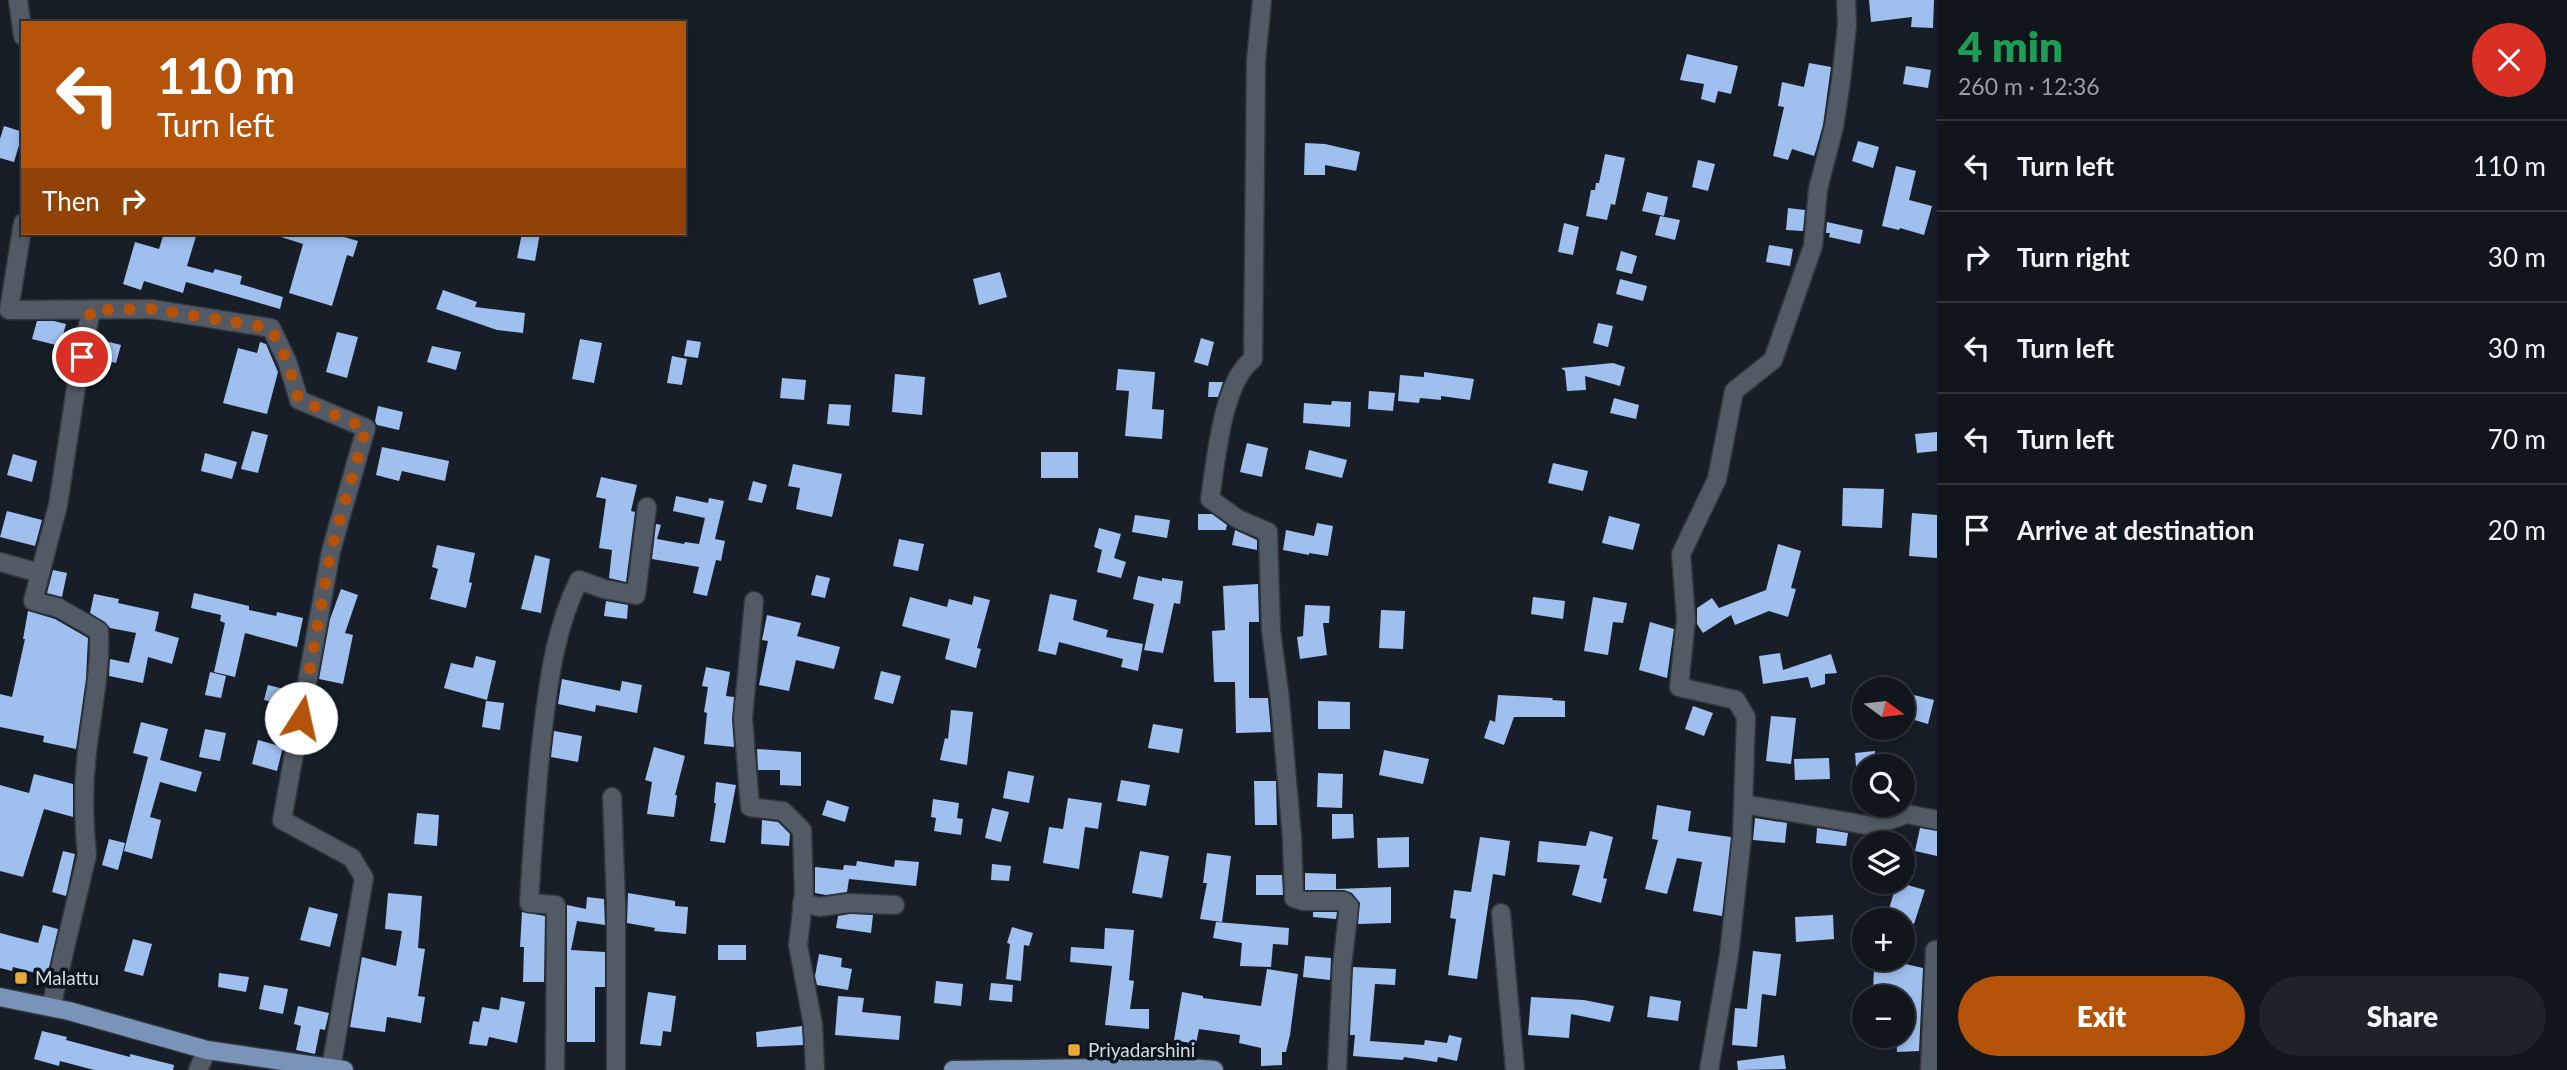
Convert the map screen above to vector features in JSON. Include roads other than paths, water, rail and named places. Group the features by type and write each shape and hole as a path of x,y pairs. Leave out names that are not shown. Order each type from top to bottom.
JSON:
{"main road":[{"path":"0,998 51,1007 207,1050 337,1069"},
{"path":"953,1070 1176,1067 1214,1070"}],"street":[{"path":"18,0 21,22"},
{"path":"1262,0 1256,61 1253,359 1242,367 1222,420 1210,499 1238,519 1268,532 1271,630 1282,714 1294,898 1303,901 1344,901 1349,906 1342,966 1337,1070"},
{"path":"1709,1070 1729,955 1742,837 1746,717 1736,700 1679,687 1686,619 1681,554 1717,479 1734,391 1773,360 1813,246 1818,189 1834,127 1841,81 1847,25 1846,0"},
{"path":"21,235 9,310 152,309 271,328 287,361 299,400 366,428 331,551 282,820 352,858 364,878 337,1069"},
{"path":"51,1007 87,855 86,765 100,651 99,631 59,608 33,601 58,505 91,310"},
{"path":"555,1070 556,905 528,903 538,763 551,659 566,606 579,580 604,589 636,595 647,507"},
{"path":"0,562 40,573"},
{"path":"754,601 743,718 750,807 783,811 802,830 802,903 798,945 813,1025 814,1070"},
{"path":"612,797 616,904 616,1070"},
{"path":"1743,804 1872,827 1907,814 1937,820"},
{"path":"802,903 820,907 849,903 895,905"},
{"path":"1501,913 1515,1070"},
{"path":"1930,1070 1937,950"},
{"path":"198,1070 207,1050"}],"place":[{"name":"Malattu","path":"21,978"},
{"name":"Priyadarshini","path":"1074,1050"}]}
